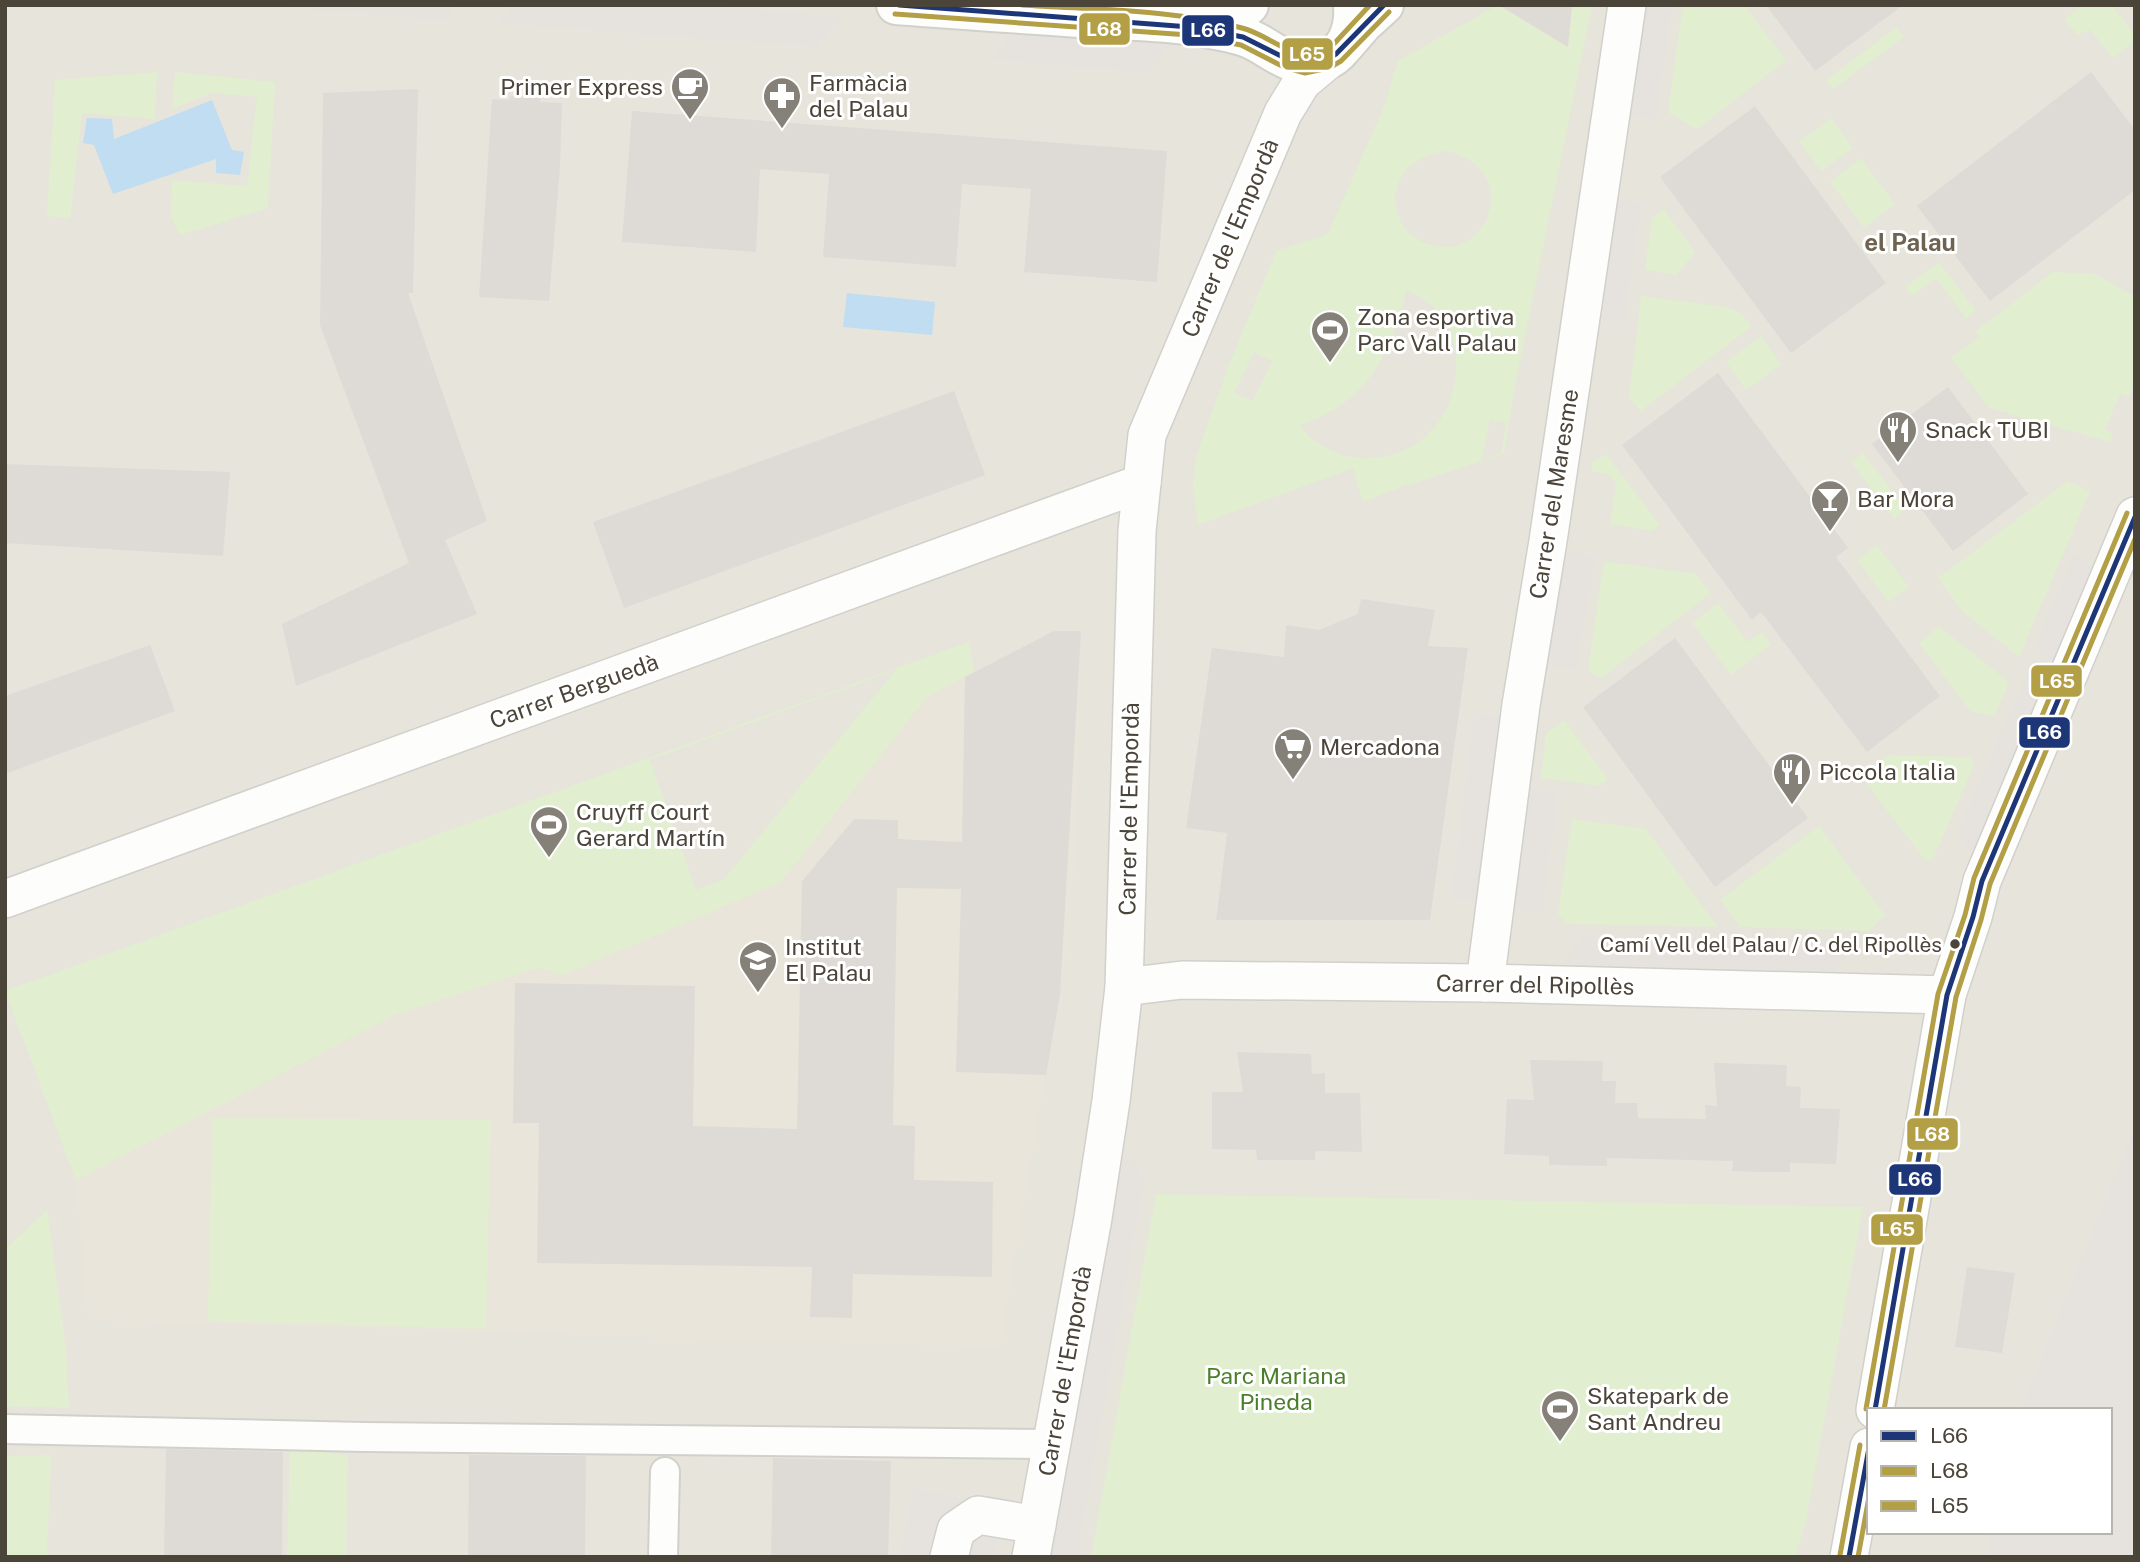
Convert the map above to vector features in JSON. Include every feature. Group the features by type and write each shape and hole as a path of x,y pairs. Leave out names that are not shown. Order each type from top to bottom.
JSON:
{"street":[{"path":"897,5 1192,26 1245,37 1291,63 1305,64 1319,63 1337,52 1384,5"},
{"path":"1192,26 1242,11 1249,5"},
{"path":"1259,5 1258,20 1270,51"},
{"path":"1337,52 1350,35 1354,20 1353,5"},
{"name":"Carrer del Maresme","path":"1485,983 1521,705 1627,5"},
{"name":"Carrer de l'Empordà","path":"1270,51 1283,80 1283,114"},
{"name":"Carrer de l'Empordà","path":"949,1557 956,1530 978,1515 1034,1541 1097,1192 1124,987 1135,584 1147,435 1283,114 1302,82 1337,52"},
{"name":"Carrer Berguedà","path":"5,899 1142,484"},
{"path":"1875,1408 1947,995 1982,881 2135,516"},
{"name":"Carrer del Ripollès","path":"1124,987 1182,980 1485,983 1947,995"},
{"path":"5,1429 364,1437 1051,1444"},
{"path":"1849,1551 1867,1457"},
{"path":"663,1557 665,1472"}],"shaded area":[{"path":"5,5 2135,5 2135,1557 5,1557"},
{"path":"254,5 457,5 444,20"},
{"path":"512,5 698,5 843,17 817,47 498,23"},
{"path":"1644,5 1672,5 1656,121 1627,114"},
{"path":"1014,32 1171,45 1148,72 988,60"},
{"path":"1615,198 1641,203 1625,322 1596,319"},
{"path":"1566,551 1596,556 1576,671 1546,666"},
{"path":"2075,552 2097,575 2057,668 2035,646"},
{"name":"Institut El Palau","path":"1055,630 1081,631 1077,833 1067,944 1000,1347 88,1320 76,1180 397,1013 539,968 563,975 781,882 927,697"},
{"path":"2028,671 2047,694 1975,860 1958,831"},
{"path":"1474,713 1505,717 1478,902 1451,899"},
{"path":"1531,790 1558,795 1542,913 1513,910"},
{"path":"1583,934 1858,942 1833,971 1561,964"},
{"path":"2135,1127 2135,1557 1993,1557 1985,1534 2112,1534 2112,1408 2021,1408"},
{"path":"1123,1151 1145,1177 1077,1557 1047,1557"},
{"path":"914,1488 1004,1508 996,1557 900,1557"}],"green space":[{"path":"1498,5 1568,47 1572,5 1592,5 1513,396 1504,454 1363,502 1353,468 1198,525 1193,487 1197,454 1227,370 1276,251 1328,234 1384,107 1398,61","holes":["1444,151 1469,160 1484,174 1491,192 1490,210 1482,227 1469,240 1450,247 1428,244 1414,237 1398,215 1396,191 1399,181 1412,164","1406,290 1431,305 1448,327 1455,353 1455,380 1447,407 1432,430 1409,448 1380,457 1348,456 1311,438 1300,425 1323,416 1359,390 1384,355","1254,352 1272,361 1253,401 1234,393","1490,420 1506,423 1501,453 1481,461"]},
{"path":"1683,5 1744,5 1786,60 1695,129 1668,112"},
{"path":"2082,5 2112,5 2135,35 2135,42 2113,58 2090,30 2077,35 2065,19"},
{"path":"1897,27 1904,37 1833,89 1826,80"},
{"path":"157,72 155,119 82,113 70,219 47,216 55,80"},
{"path":"175,72 275,82 268,208 180,235 171,216 172,180 247,186 257,97 212,93 172,109"},
{"path":"1831,118 1853,148 1821,171 1799,142"},
{"path":"1861,158 1895,204 1864,228 1830,182"},
{"path":"1664,209 1695,252 1677,275 1645,270 1652,218"},
{"path":"1939,262 1976,311 1966,319 1936,278 1912,296 1905,287"},
{"path":"2053,272 2095,274 2135,297 2135,384 2129,397 2120,394 2105,429 2113,434 2110,442 1989,408 1951,357 1979,337 1976,331"},
{"path":"1641,296 1726,307 1741,313 1752,326 1641,411 1629,398"},
{"path":"1761,336 1781,364 1746,390 1726,362"},
{"path":"1863,453 1906,509 1894,519 1851,462"},
{"path":"1606,454 1659,524 1653,531 1610,524 1616,484 1608,474 1592,471 1592,463"},
{"path":"2068,481 2090,491 2019,657 1962,611 1938,578"},
{"path":"1877,545 1909,587 1888,602 1857,560"},
{"path":"1604,561 1696,574 1711,593 1600,679 1588,670"},
{"path":"1718,603 1748,642 1762,632 1771,644 1731,675 1692,623"},
{"path":"1939,626 2009,682 1995,716 1970,711 1919,643"},
{"path":"969,642 974,672 927,697 781,882 563,975 538,968 397,1014 76,1180 5,991","holes":["896,670 724,879 696,890 650,760"]},
{"path":"1564,720 1608,779 1601,786 1541,778 1546,734"},
{"path":"1888,755 1970,757 1974,765 1933,859 1925,860 1866,783 1876,764"},
{"path":"1572,819 1646,829 1718,927 1566,924 1558,914"},
{"path":"1819,826 1885,915 1869,931 1740,927 1720,900"},
{"path":"212,1118 491,1120 486,1329 208,1321"},
{"name":"Parc Mariana Pineda","path":"1156,1194 1863,1207 1806,1520 1795,1557 1091,1557"},
{"path":"47,1210 66,1348 69,1408 5,1406 5,1249"},
{"path":"290,1448 348,1455 346,1557 287,1557"},
{"path":"51,1455 47,1557 5,1557 5,1456"}],"water":[{"path":"212,100 232,150 244,152 240,175 216,173 216,159 113,194 94,145 83,143 87,118 112,119 114,139"},
{"path":"847,293 935,302 932,335 843,327"}],"building":[{"path":"1499,5 1572,5 1568,47"},
{"path":"1766,5 1903,5 1815,71"},
{"path":"2091,72 2135,130 2135,190 1990,301 1917,206"},
{"path":"418,89 413,293 408,293 487,521 445,540 477,614 296,686 282,624 409,563 320,325 323,93"},
{"path":"510,96 541,97 540,102 562,103 560,167 549,301 479,297 492,99 510,100"},
{"path":"1755,106 1886,283 1791,353 1660,177"},
{"path":"632,111 1167,151 1157,282 1024,272 1031,189 962,184 956,267 823,257 829,174 760,169 756,252 622,242"},
{"path":"1718,373 1848,548 1836,557 1940,696 1867,752 1761,612 1752,620 1622,445"},
{"path":"1948,387 2028,494 1953,551 1872,444"},
{"path":"954,391 985,475 624,608 593,522"},
{"path":"5,464 230,472 223,556 5,543"},
{"path":"1361,599 1435,610 1428,646 1468,648 1430,920 1216,920 1227,833 1186,828 1212,648 1284,657 1286,625 1319,630 1358,614"},
{"path":"1054,631 1081,631 1060,995 1046,1075 956,1072 961,889 897,888 893,1125 915,1126 914,1180 993,1182 992,1277 853,1274 852,1318 810,1317 812,1267 537,1263 539,1123 513,1123 515,983 695,986 693,1126 797,1129 802,881 854,819 898,820 898,839 962,842 965,677"},
{"path":"1675,638 1808,818 1715,887 1583,707"},
{"path":"150,645 175,711 5,774 5,696"},
{"path":"1237,1052 1311,1054 1312,1074 1325,1073 1325,1093 1360,1093 1362,1152 1315,1151 1315,1160 1257,1160 1256,1150 1212,1149 1212,1092 1243,1092"},
{"path":"1530,1060 1603,1061 1602,1081 1616,1081 1615,1103 1637,1103 1638,1118 1706,1119 1705,1105 1717,1106 1714,1063 1787,1065 1786,1086 1801,1087 1800,1108 1840,1109 1836,1164 1790,1163 1790,1172 1758,1172 1732,1171 1733,1161 1607,1158 1607,1166 1549,1165 1549,1156 1504,1154 1507,1099 1534,1100"},
{"path":"1967,1267 2015,1273 2002,1353 1955,1347"},
{"path":"166,1449 283,1452 282,1557 164,1557"},
{"path":"469,1455 586,1456 585,1557 468,1557"},
{"path":"773,1458 891,1461 888,1557 771,1557"}],"transit line":[{"name":"L66","path":"899,5 1190,27 1243,37 1287,59 1305,64 1327,60 1336,54 1384,5"},
{"name":"L65","path":"1022,5 1188,17 1242,28 1285,48 1307,54 1318,53 1331,47 1370,5"},
{"name":"L68","path":"895,14 1189,35 1241,45 1284,67 1305,73 1329,68 1341,61 1389,12"},
{"name":"L65","path":"1866,1409 1938,994 1965,915 1974,878 2127,513"},
{"name":"L66","path":"1875,1408 1947,995 1982,881 2135,517"},
{"name":"L68","path":"1884,1408 1956,997 1990,884 2135,539"},
{"name":"L65","path":"1840,1555 1860,1445"},
{"name":"L66","path":"1849,1557 1867,1459"},
{"name":"L68","path":"1858,1557 1867,1508"}],"place":[{"name":"Primer Express","path":"690,121"},
{"name":"Farmàcia del Palau","path":"782,130"},
{"name":"Zona esportiva Parc Vall Palau","path":"1330,364"},
{"name":"Snack TUBI","path":"1898,464"},
{"name":"Bar Mora","path":"1830,533"},
{"name":"Mercadona","path":"1293,781"},
{"name":"Piccola Italia","path":"1792,806"},
{"name":"Cruyff Court Gerard Martín","path":"549,859"},
{"name":"Camí Vell del Palau / C. del Ripollès","path":"1955,944"},
{"name":"Institut El Palau","path":"758,994"},
{"name":"Skatepark de Sant Andreu","path":"1560,1443"}],"district":[{"name":"el Palau","path":"1910,243"}]}
